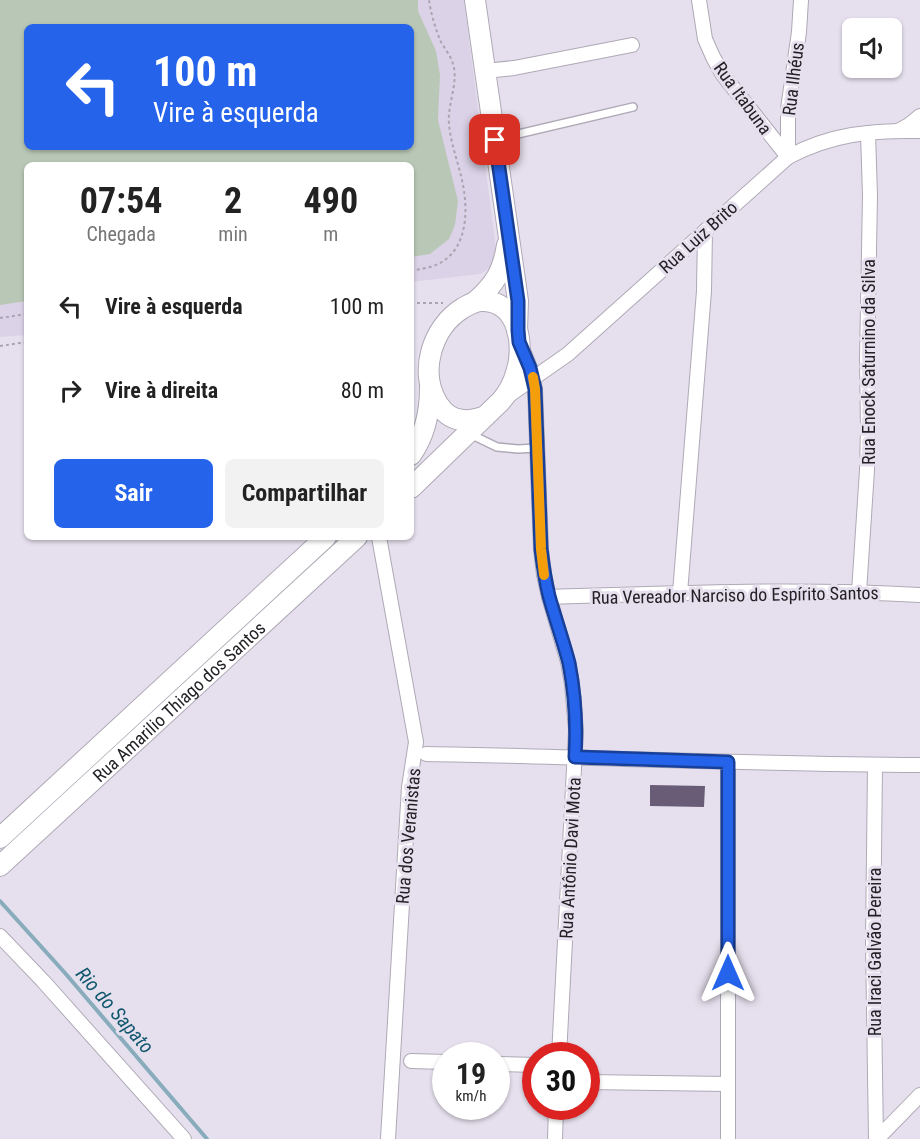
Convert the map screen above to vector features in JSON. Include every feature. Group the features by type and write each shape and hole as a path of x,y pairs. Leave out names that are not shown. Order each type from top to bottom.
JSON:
{"main road":[{"path":"414,485 501,401 517,372 519,358 518,301 475,0"},
{"path":"414,450 422,437 428,415 430,353 440,330 460,310 476,301 497,279 506,254 508,237"},
{"path":"476,301 494,303 502,307 514,321 518,336"},
{"path":"430,385 440,407 454,418 464,420 486,416"},
{"path":"428,415 452,431 468,433"},
{"name":"Rua Amarilio Thiago dos Santos","path":"0,838 323,540"},
{"name":"Rua Amarilio Thiago dos Santos","path":"0,866 354,540"}],"street":[{"name":"Rua Itabuna","path":"699,0 705,39 712,57 723,75 788,157"},
{"name":"Rua Ilhéus","path":"788,157 788,109 799,32 801,0"},
{"path":"485,71 514,68 632,45"},
{"path":"898,131 909,126 920,116"},
{"name":"Rua Luiz Brito","path":"501,401 568,354 788,157 824,141 868,133 920,131"},
{"name":"Rua Enock Saturnino da Silva","path":"859,592 868,439 870,166 868,133"},
{"path":"680,593 704,291 705,231"},
{"name":"Rua Antônio Davi Mota","path":"518,336 535,389 544,575 568,662 576,730 560,1042"},
{"name":"Rua dos Veranistas","path":"380,540 417,742 409,787 388,1139"},
{"name":"Rua Vereador Narciso do Espírito Santos","path":"549,597 680,593 859,592 920,595"},
{"path":"426,754 920,765"},
{"path":"728,762 728,1139"},
{"name":"Rua Iraci Galvão Pereira","path":"875,765 873,943 877,1139"},
{"path":"0,936 184,1139"},
{"path":"411,1061 432,1062"},
{"path":"600,1082 728,1084"},
{"path":"877,1139 920,1095"},
{"path":"555,1139 556,1120"}],"lane":[{"path":"495,140 633,107"},
{"path":"468,433 497,447 537,448"}],"path":[{"path":"414,270 440,264 456,250 465,224 464,191 448,119 455,72 453,62 440,38 429,0"},
{"path":"0,318 24,314"},
{"path":"0,346 24,342"}],"shaded area":[{"path":"0,0 464,0 496,249 487,270 480,274 414,282 414,162 24,162 24,335 0,337"}],"green space":[{"path":"0,0 418,0 418,11 436,51 440,75 438,120 458,201 455,225 449,239 430,254 414,257 414,162 24,162 24,301 0,305"}],"building":[{"path":"650,785 705,786 704,807 650,806"}],"waterway":[{"name":"Rio do Sapato","path":"0,901 207,1139"}],"slow traffic":[{"path":"533,377 544,575"}],"route":[{"path":"495,140 518,301 519,342 530,368 535,389 541,549 549,597 572,684 576,730 575,757 728,762 728,973"}]}
